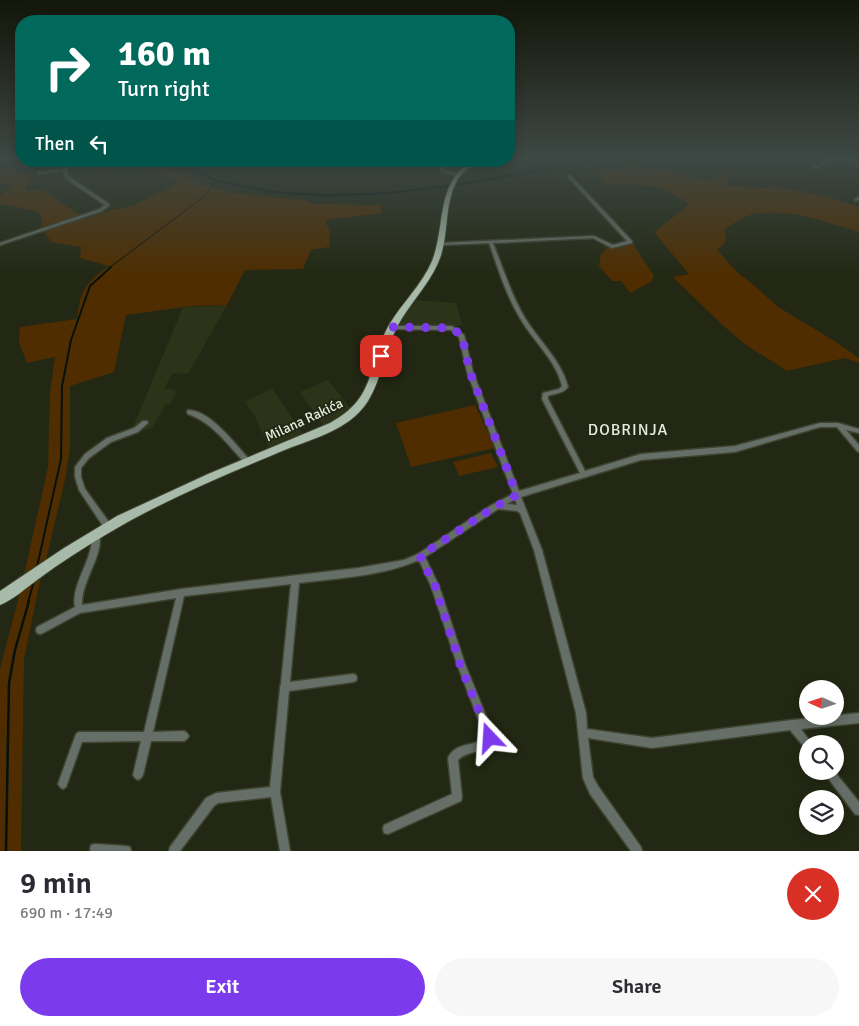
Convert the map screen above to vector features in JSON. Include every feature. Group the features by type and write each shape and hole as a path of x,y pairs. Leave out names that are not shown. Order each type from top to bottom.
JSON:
{"main road":[{"name":"Milana Rakića","path":"0,599 22,582 108,526 142,509 322,430 352,414 367,394 392,327 431,269 441,244 450,197"}],"street":[{"path":"0,244 107,207 108,204 96,197"},
{"path":"441,244 594,237 612,247 630,242 588,197"},
{"path":"490,241 519,312 565,382 566,387 563,390 548,393 545,399 584,475"},
{"path":"392,327 452,328 462,336 470,372 538,550 581,713 588,778 594,790 637,851"},
{"path":"190,412 197,413 204,419 247,462"},
{"path":"108,526 82,490 78,477 78,468 87,456 109,440 136,430 144,423"},
{"path":"838,425 859,449"},
{"path":"40,630 79,609 181,593 387,567 420,556 517,495 641,457 735,449 813,426 838,425 859,431"},
{"path":"497,506 518,508 523,511"},
{"path":"79,609 77,600 96,547 96,534"},
{"path":"388,829 457,797 453,758 459,751 485,744 490,738 460,664 435,586 420,556"},
{"path":"284,851 275,792 295,580"},
{"path":"138,775 181,593"},
{"path":"284,687 353,678"},
{"path":"583,733 652,743 859,718"},
{"path":"792,725 800,735"},
{"path":"64,784 79,737 184,736"},
{"path":"835,780 859,810"},
{"path":"174,851 210,802 216,798 275,792"},
{"path":"95,848 126,851"}],"shaded area":[{"path":"0,197 52,197 87,219 111,210 133,206 151,197 268,197 309,201 312,204 381,205 381,213 325,220 330,233 329,247 311,250 303,269 245,270 227,305 191,306 126,315 114,372 70,386 70,449 65,480 46,560 24,575 48,467 50,392 55,357 27,363 19,342 20,327 77,319 82,294 90,282 109,266 80,258 81,247 51,242 42,227 41,215 35,211 0,204"},
{"path":"677,197 827,197 859,207 859,232 794,214 755,214 743,218 724,229 725,241 717,250 737,272 778,307 836,342 859,358 859,363 845,358 786,371 741,341 673,277 689,274 654,232 689,205"},
{"path":"633,244 654,276 651,282 630,293 621,281 612,281 599,266 601,255 607,247 612,248"},
{"path":"416,300 456,303 462,325 452,327 398,326"},
{"path":"227,305 188,374 173,373 164,388 178,391 170,404 166,404 152,428 134,434 134,425 183,307"},
{"path":"328,380 351,409 323,425 300,392"},
{"path":"272,388 303,434 269,448 255,416 245,402"},
{"path":"475,405 495,448 411,467 396,423"},
{"path":"491,453 498,467 459,476 453,462"},
{"path":"41,576 24,659 21,851 0,851 0,669 21,588"}],"waterway":[{"path":"109,268 204,197"},
{"path":"37,567 61,459 62,386 71,340 90,286 111,267"},
{"path":"28,602 34,581"},
{"path":"6,851 9,683 15,650 29,601"}],"district":[{"name":"DOBRINJA","path":"628,430"}],"route":[{"path":"381,356 392,327 452,328 462,336 466,345 470,372 517,495 493,508 420,556 435,586 460,664 490,738"}]}
